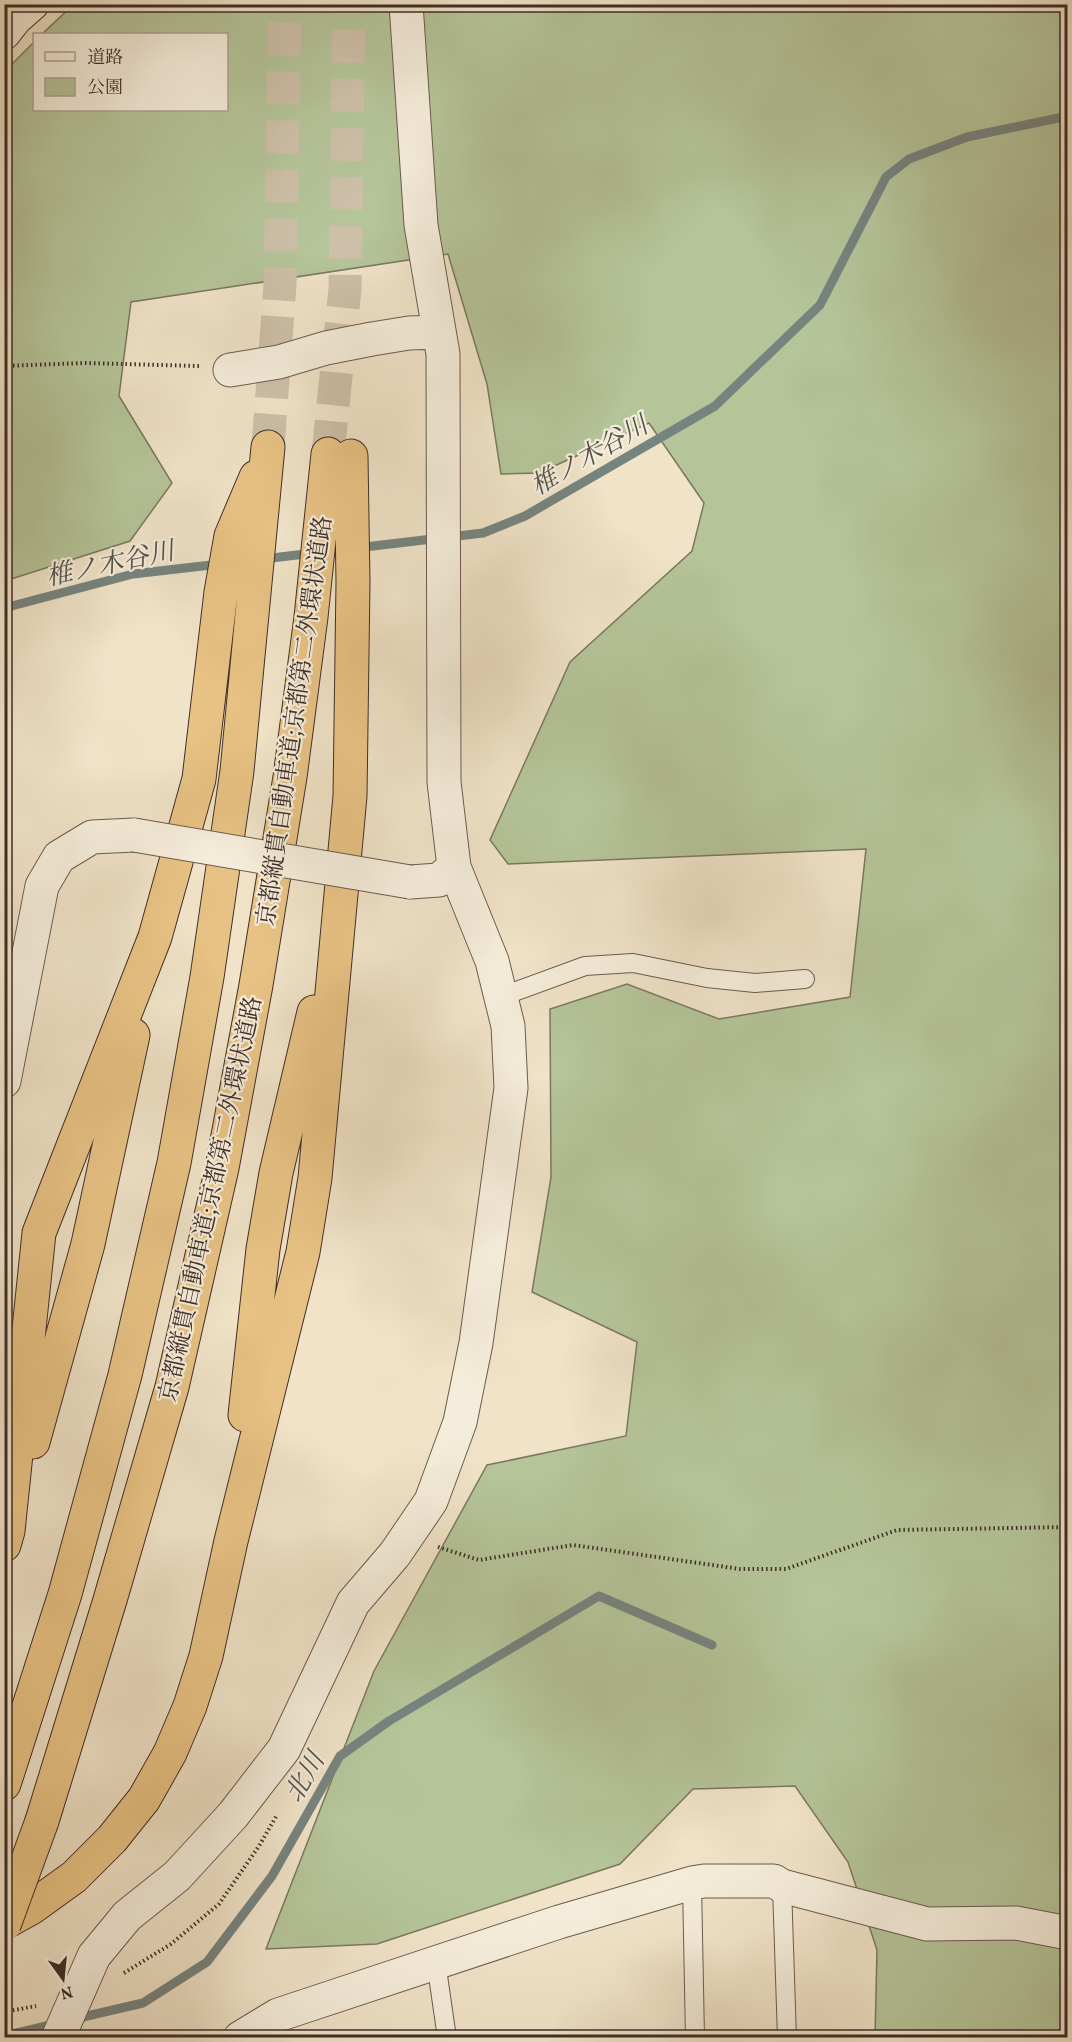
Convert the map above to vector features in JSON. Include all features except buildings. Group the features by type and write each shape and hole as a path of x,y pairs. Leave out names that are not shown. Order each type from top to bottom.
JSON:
{"highway":[{"path":"6,1538 88,1244 155,937 199,779 220,592 245,534 268,447"},
{"name":"京都縦貫自動車道;京都第二外環状道路","path":"340,455 352,527 350,796 315,1178 305,1241 231,1541 206,1656 190,1706 170,1754 144,1799 112,1839 74,1877 4,1924 42,1821 107,1611 172,1388 222,1168 256,985 290,777 321,531 340,455"},
{"name":"京都縦貫自動車道;京都第二外環状道路","path":"4,1784 65,1594 125,1375 174,1162 207,977 233,794 255,589 245,534"},
{"path":"6,1538 39,1233 155,937"}],"street":[{"path":"4,33 15,19 32,4"},
{"path":"58,2037 94,1956 127,1916 177,1876 233,1815 284,1749 353,1603 395,1554 431,1501 460,1422 476,1343 511,1088 508,1026 492,961 454,867 444,782 443,354 421,225 406,4"},
{"path":"230,370 279,362 327,348 372,339 409,333 439,333"},
{"path":"4,1081 42,886 58,857 92,837 134,835 410,882 439,879 454,867"},
{"path":"240,2037 278,2015 559,1922 704,1881 774,1881 782,1886 927,1924 1016,1923 1068,1933"}],"lane":[{"path":"500,997 585,966 614,964 633,963 707,978 755,983 805,979"},
{"path":"692,1883 695,2037"},
{"path":"782,1886 787,2037"},
{"path":"436,1962 447,2037"}],"path":[{"path":"4,366 107,364 209,366 230,370"},
{"path":"406,1538 479,1560 573,1545 740,1569 786,1569 897,1530 1068,1527"},
{"path":"4,2012 39,2005"}],"green space":[{"path":"73,5 1067,5 1067,2037 875,2037 877,1950 848,1862 795,1786 693,1789 620,1864 377,1944 266,1949 374,1671 487,1465 626,1436 637,1342 532,1292 551,1177 550,1009 627,984 719,1019 850,997 866,849 508,864 490,840 570,662 692,551 704,503 649,423 539,473 501,474 487,384 448,254 131,302 119,396 172,483 130,541 5,581 5,71 33,43 33,111 228,111 228,33 43,33"}],"waterway":[{"name":"椎ノ木谷川","path":"263,559 483,533 525,516 715,406 820,305 886,177 909,159 967,137 1068,116"},
{"name":"椎ノ木谷川","path":"4,608 133,574 220,564"},
{"name":"北川","path":"74,2019 143,2003 207,1962 272,1876 340,1756 389,1721 599,1596 712,1645"},
{"name":"北川","path":"4,2036 55,2024"}],"tunnel":[{"path":"268,447 280,285 285,4"},
{"path":"328,454 345,289 349,4"}]}
